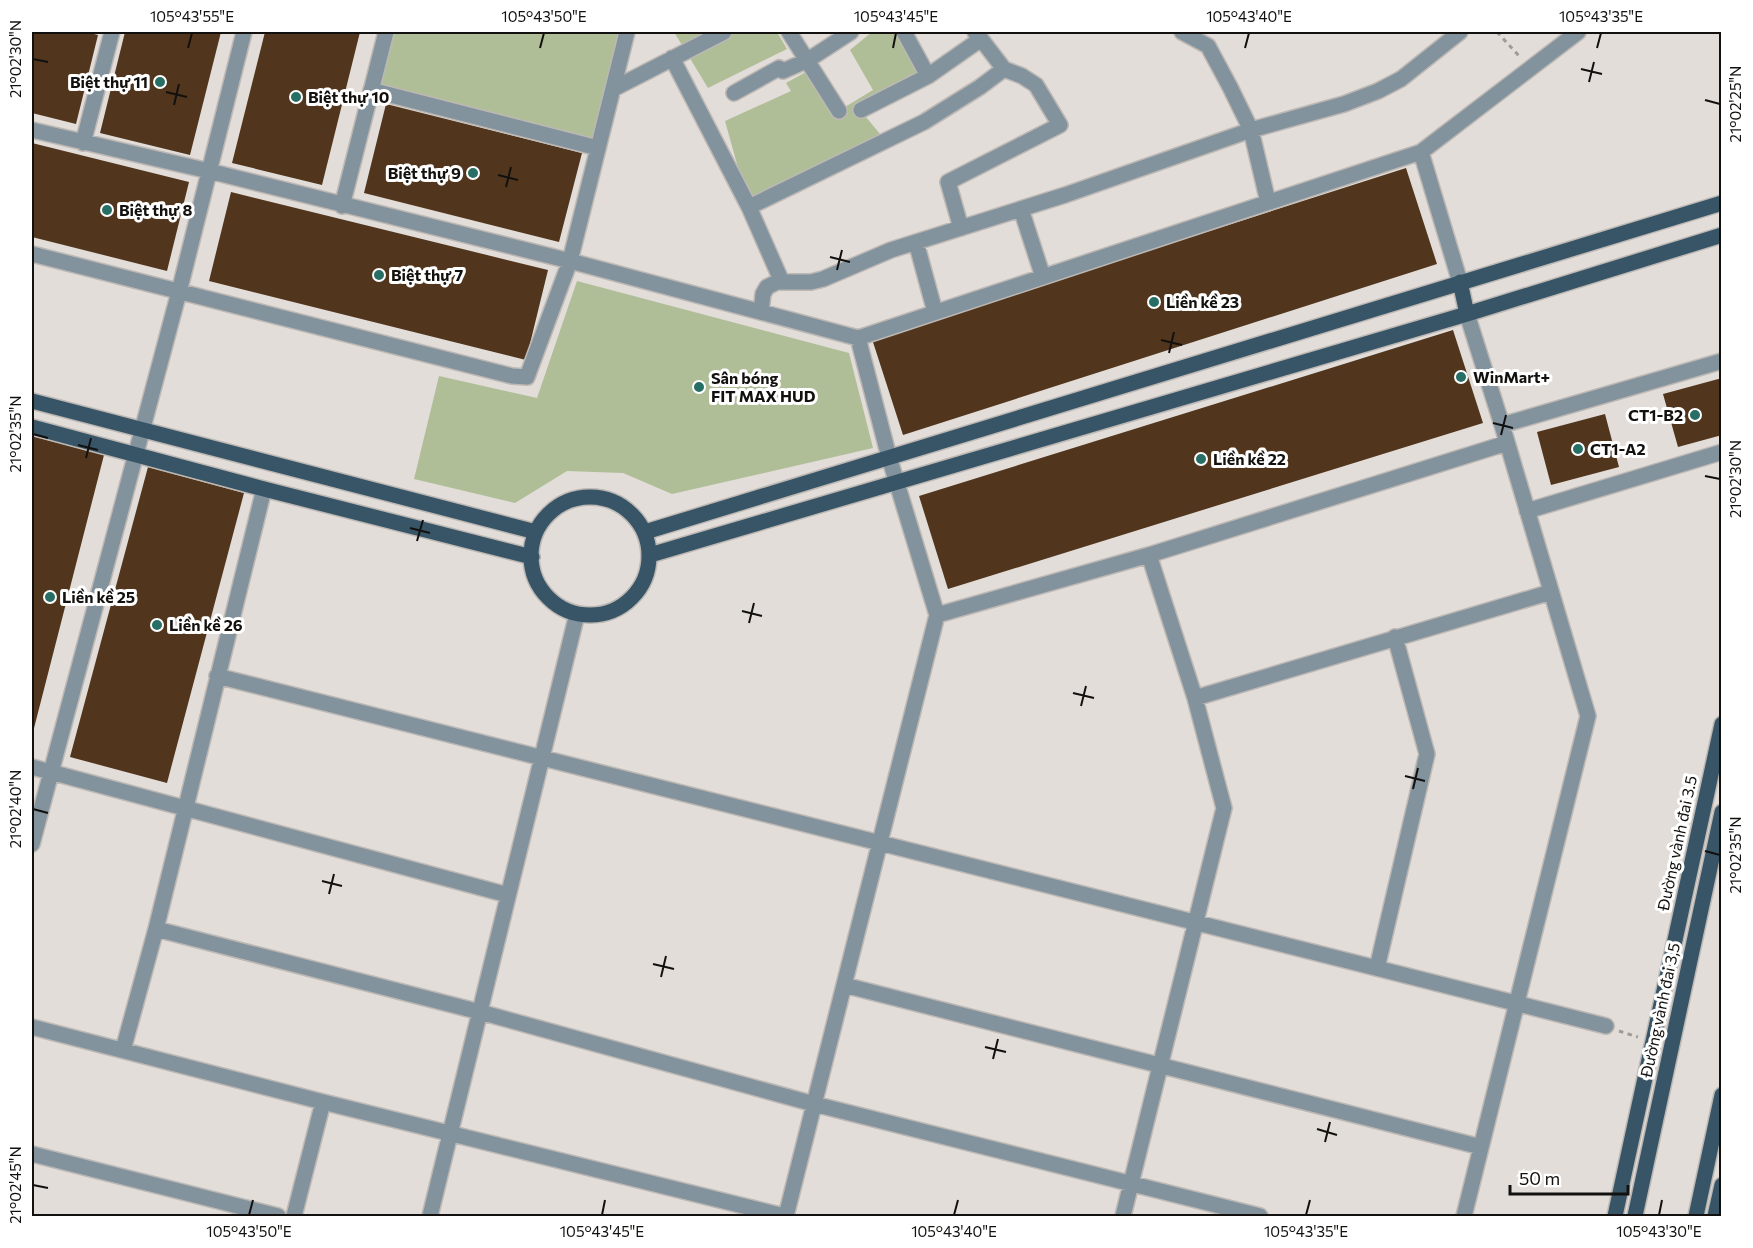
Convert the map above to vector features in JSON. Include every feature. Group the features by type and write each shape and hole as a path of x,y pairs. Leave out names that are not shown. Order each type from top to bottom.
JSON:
{"main road":[{"path":"645,532 1722,203"},
{"path":"650,555 896,480 1467,314 1722,235"},
{"path":"1460,282 1467,314"},
{"path":"32,401 536,532"},
{"path":"32,427 532,557"},
{"path":"592,497 609,500 624,507 636,518 645,532 650,555 649,569 642,586 630,601 614,611 596,615 577,614 561,607 547,596 537,582 532,566 531,548 536,532 546,517 559,506 575,499 592,497"},
{"name":"Đường vành đai 3.5","path":"1615,1216 1722,724"},
{"name":"Đường vành đai 3,5","path":"1635,1216 1722,812"},
{"path":"1696,1216 1722,1095"},
{"path":"1715,1216 1722,1185"}],"street":[{"path":"83,143 112,32"},
{"path":"32,844 179,292 244,32"},
{"path":"342,206 386,32"},
{"path":"32,254 512,376 527,377 570,261 627,32"},
{"path":"613,89 724,32"},
{"path":"789,32 839,111"},
{"path":"734,93 779,68 783,71 808,60 851,32"},
{"path":"904,32 928,76"},
{"path":"1182,32 1201,36 1216,59 1251,130 1268,202"},
{"path":"761,312 763,294 767,288 777,282 811,282 823,279 869,258 916,242 1021,209 1251,130 1344,104 1378,91 1401,79 1460,32"},
{"path":"32,130 209,171 570,261 858,338 1421,152 1578,32"},
{"path":"861,110 928,76 978,35 1004,69 1031,80 1060,125 948,182 961,228"},
{"path":"672,58 749,207 783,282"},
{"path":"749,207 924,122 1004,69"},
{"path":"371,90 598,148"},
{"path":"1421,152 1460,282"},
{"path":"1021,209 1042,277"},
{"path":"916,242 935,312"},
{"path":"1464,1216 1588,716 1508,443 1467,314"},
{"path":"32,1027 323,1102 785,1216 938,615 889,458 858,338"},
{"path":"1502,424 1722,361"},
{"path":"938,615 1149,555 1508,443"},
{"path":"1527,511 1722,452"},
{"path":"123,1050 156,929 264,489"},
{"path":"1123,1216 1224,808 1195,698 1149,555"},
{"path":"1195,698 1551,592"},
{"path":"430,1216 577,614"},
{"path":"1377,968 1427,754 1395,637"},
{"path":"217,676 1606,1026"},
{"path":"32,767 508,895"},
{"path":"156,929 480,1012 814,1104 1260,1216"},
{"path":"844,985 1481,1147"},
{"path":"294,1216 323,1102"},
{"path":"32,1154 278,1216"}],"path":[{"path":"1497,32 1531,68"},
{"path":"1606,1026 1652,1041"}],"green space":[{"path":"386,32 627,32 598,148 371,90"},
{"path":"674,32 777,32 787,49 708,88"},
{"path":"872,32 904,32 928,76 861,111 885,140 749,207 725,121 791,91 786,83 813,68 840,110 873,90 850,50"},
{"name":"Sân bóng FIT MAX HUD","path":"577,281 849,353 873,448 672,494 623,473 567,471 515,503 414,479 439,376 537,398"}],"building":[{"path":"32,32 86,32 98,35 76,124 32,113"},
{"name":"Biệt thự 11","path":"125,32 221,32 190,155 100,133"},
{"name":"Biệt thự 10","path":"265,32 360,32 322,185 232,163"},
{"name":"Biệt thự 9","path":"386,104 582,153 559,242 364,193"},
{"name":"Biệt thự 8","path":"32,143 189,182 167,271 32,237"},
{"name":"Liền kề 23","path":"1406,168 1437,264 903,435 872,339"},
{"name":"Biệt thự 7","path":"231,192 548,270 526,360 209,281"},
{"name":"Liền kề 22","path":"1453,330 1483,423 948,589 919,496"},
{"name":"CT1-B2","path":"1722,378 1722,435 1678,447 1663,394"},
{"name":"CT1-A2","path":"1605,414 1619,467 1551,485 1537,432"},
{"name":"Liền kề 25","path":"32,436 104,455 32,736"},
{"name":"Liền kề 26","path":"148,467 244,493 167,783 70,757"}],"place":[{"name":"Biệt thự 11","path":"160,82"},
{"name":"Biệt thự 10","path":"296,97"},
{"name":"Biệt thự 9","path":"473,173"},
{"name":"Biệt thự 8","path":"107,210"},
{"name":"Biệt thự 7","path":"379,275"},
{"name":"Liền kề 23","path":"1154,302"},
{"name":"WinMart+","path":"1461,377"},
{"name":"Sân bóng FIT MAX HUD","path":"699,387"},
{"name":"CT1-B2","path":"1695,415"},
{"name":"CT1-A2","path":"1578,449"},
{"name":"Liền kề 22","path":"1201,459"},
{"name":"Liền kề 25","path":"50,597"},
{"name":"Liền kề 26","path":"157,625"}]}
